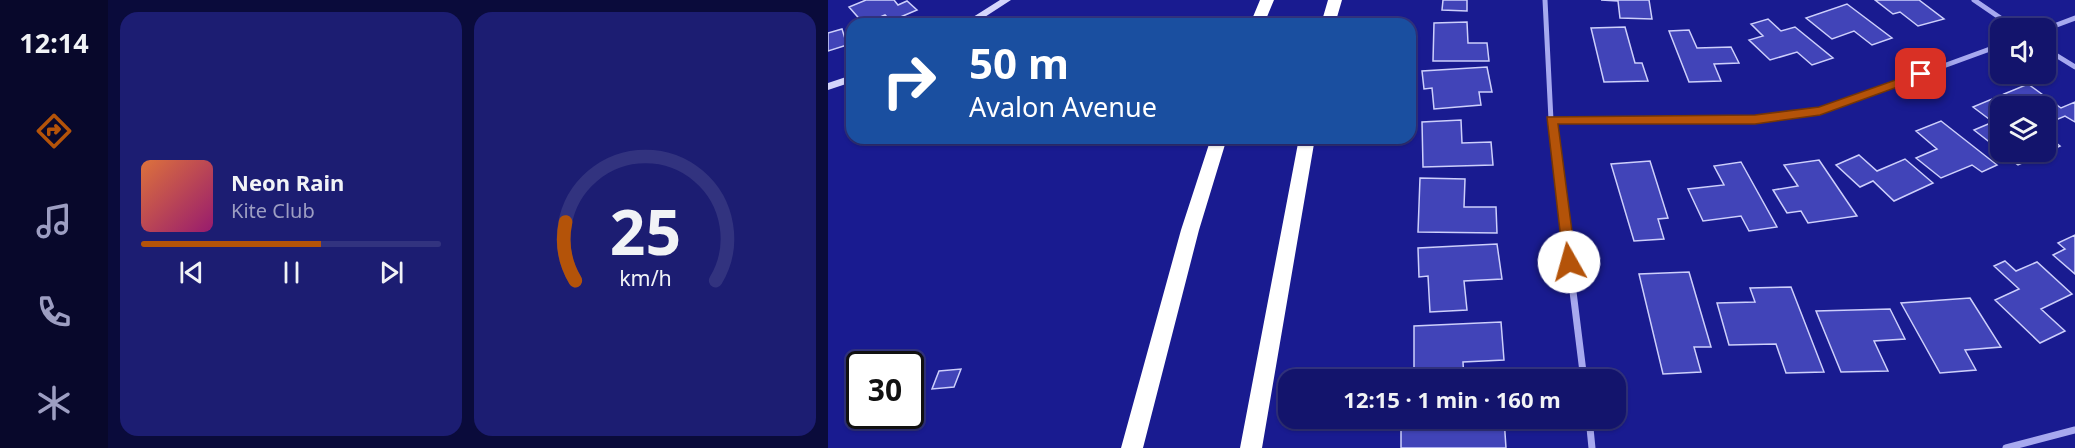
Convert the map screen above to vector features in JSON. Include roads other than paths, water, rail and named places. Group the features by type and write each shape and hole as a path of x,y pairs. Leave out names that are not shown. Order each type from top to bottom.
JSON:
{"highway":[{"path":"1260,18 1267,0"},
{"path":"1330,18 1335,0"},
{"path":"1132,448 1190,230 1217,144"},
{"path":"1251,448 1306,144"}],"street":[{"path":"977,18 1006,0"},
{"path":"1545,0 1551,120 1583,369"},
{"path":"1974,0 2000,18"},
{"path":"2056,25 2075,18"},
{"path":"1551,120 1755,120 1820,111 1990,49"},
{"path":"2056,56 2075,68"},
{"path":"828,87 846,80"},
{"path":"1589,429 1592,448"},
{"path":"2006,448 2075,430"}]}
